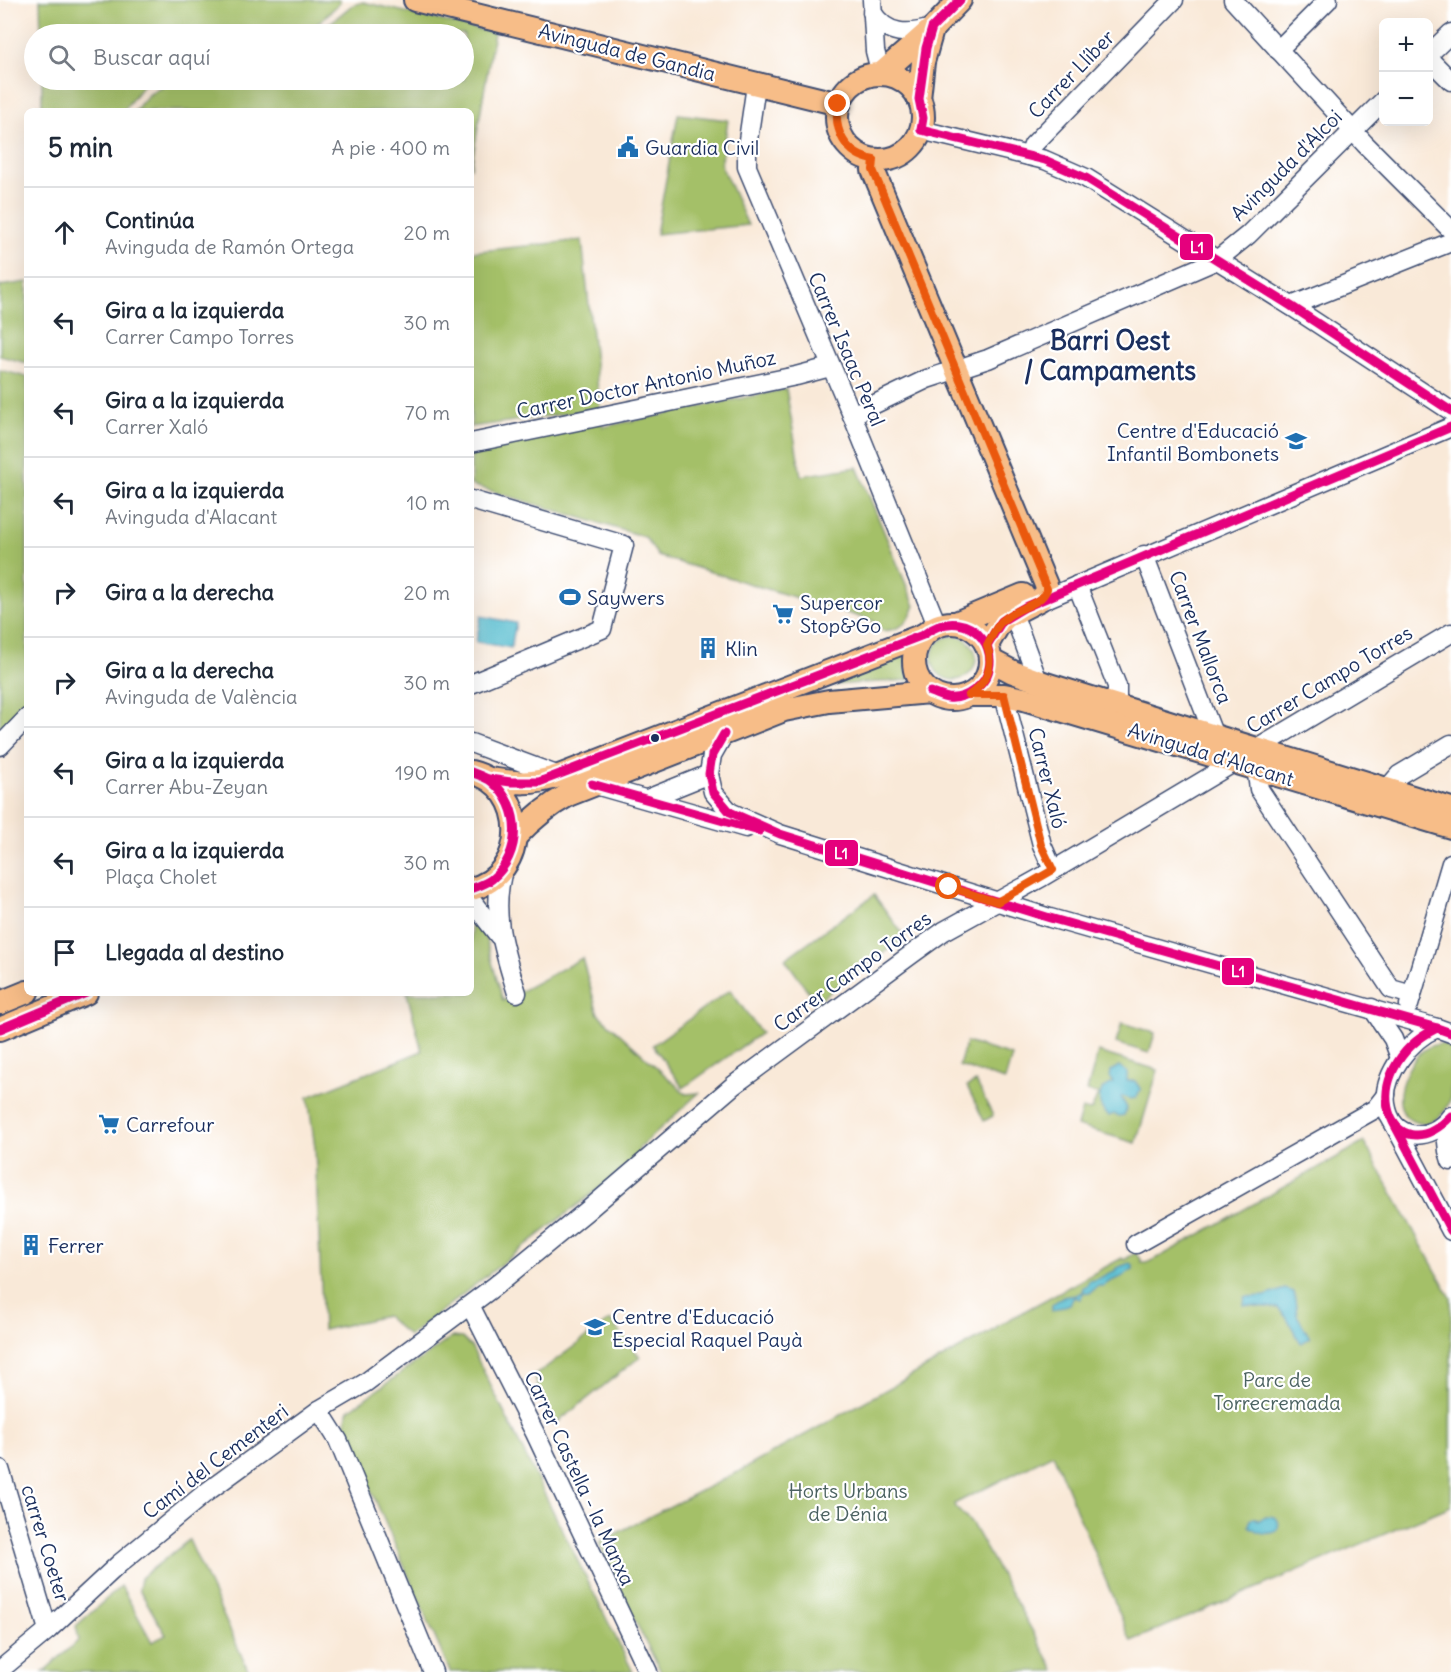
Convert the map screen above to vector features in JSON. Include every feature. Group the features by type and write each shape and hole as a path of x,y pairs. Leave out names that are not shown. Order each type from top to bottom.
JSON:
{"main road":[{"name":"Avinguda de Gandia","path":"415,0 838,104"},
{"path":"881,74 933,28 960,0"},
{"path":"919,99 903,81 894,77 881,74 868,76 856,82 846,91 838,104 836,116 843,142 853,152 874,160 892,159 904,153 914,144 921,130 923,118 919,99 922,62 933,28"},
{"path":"874,160 873,170 1047,589 1042,597 1002,621 989,652 989,670 985,680 969,695 949,699 939,697 922,685 916,676 914,665 917,644 939,628 974,630 989,652"},
{"path":"480,775 511,782 538,783 559,776 1046,585"},
{"name":"Avinguda d'Alacant","path":"989,652 1003,668 1117,707 1214,736 1249,759 1451,827"},
{"path":"516,836 550,805 592,784 784,710 801,705 930,692"},
{"name":"Avinguda d'Alacant","path":"969,695 1004,695 1249,759 1387,789 1451,809"},
{"path":"474,888 489,881 504,867 513,849 516,836 515,819 510,804 501,790 480,775"},
{"path":"0,1002 24,993"},
{"path":"0,1029 79,996"}],"street":[{"path":"1233,0 1353,130 1451,230"},
{"path":"1278,50 1328,0"},
{"name":"Carrer Llíber","path":"1029,156 1033,145 1171,1"},
{"path":"872,6 877,21 906,34 933,28"},
{"path":"872,6 875,51 881,74"},
{"path":"1433,52 1451,33"},
{"path":"1433,62 1451,81"},
{"name":"Carrer Isaac Peral","path":"756,85 747,147 747,167 939,628"},
{"name":"Avinguda d'Alcoi","path":"852,415 927,380 988,359 1217,260 1248,235 1379,104"},
{"path":"921,130 1029,156 1059,165 1086,178 1291,306 1451,411"},
{"path":"1291,306 1451,242"},
{"name":"Carrer Doctor Antonio Muñoz","path":"474,442 830,367"},
{"path":"1038,681 1019,610 1144,555 1451,427"},
{"path":"474,501 624,545 602,629 474,683"},
{"name":"Carrer Mallorca","path":"1144,555 1214,736"},
{"path":"1077,585 1117,686 1117,707"},
{"name":"Carrer Campo Torres","path":"470,1305 588,1210 734,1085 944,932 1249,759 1451,633"},
{"name":"Carrer Xaló","path":"1004,695 1041,845 1053,870"},
{"path":"0,746 24,721"},
{"path":"724,734 712,755 709,774 713,792 730,812 780,834 1050,918 1444,1030"},
{"path":"474,743 559,776"},
{"path":"1387,789 1399,775 1451,744"},
{"path":"1249,759 1259,789 1391,989 1412,995"},
{"path":"647,799 709,774"},
{"path":"592,784 743,828 780,834"},
{"path":"1405,1018 1451,863"},
{"path":"504,867 497,898 500,937 517,993"},
{"path":"474,904 500,937"},
{"path":"1372,1008 1382,974"},
{"path":"1372,1008 1393,1039 1400,1058"},
{"path":"1444,1030 1416,1040 1407,1049 1392,1074 1386,1104 1393,1122 1451,1231"},
{"path":"1136,1244 1375,1109 1386,1095"},
{"path":"1393,1122 1404,1132 1416,1135 1432,1133 1448,1120"},
{"path":"1448,1120 1448,1151 1451,1161"},
{"name":"Camí del Cementeri","path":"0,1670 48,1630 119,1564 204,1494 319,1410 365,1383 470,1305"},
{"name":"Carrer Castella - la Manxa","path":"470,1305 530,1423 648,1672"},
{"path":"319,1410 338,1440 433,1672"},
{"name":"carrer Coeter","path":"0,1469 48,1630"}],"green space":[{"path":"40,0 339,0 340,3 317,24 41,24"},
{"path":"363,2 456,24 329,24 351,6"},
{"path":"474,28 494,33 474,150 474,108 138,108 154,91 474,90"},
{"path":"42,90 139,90 125,108 42,108"},
{"path":"678,114 728,120 721,165 748,225 656,234"},
{"path":"582,240 600,409 474,427 474,252"},
{"path":"24,282 24,362 0,356 0,286"},
{"path":"0,370 24,376 24,704 0,730"},
{"path":"786,389 801,476 857,467 915,606 910,617 900,627 883,631 873,621 658,556 645,537 474,486 474,447 601,421 603,427"},
{"path":"954,636 970,642 976,658 970,674 954,680 938,674 932,658 938,642"},
{"path":"906,653 905,667 910,680 832,685"},
{"path":"874,895 905,937 816,1002 785,959"},
{"path":"474,921 485,937 503,1001 582,958 598,1014 686,1094 699,1093 639,1148 638,1158 409,1336 386,1316 323,1330 315,1148 308,1097 422,1051 408,996 474,996"},
{"path":"730,990 761,1033 683,1088 653,1045"},
{"path":"1122,1023 1155,1033 1149,1053 1116,1043"},
{"path":"966,1042 1012,1056 1005,1080 959,1066"},
{"path":"1443,1044 1451,1049 1450,1100 1443,1113 1433,1121 1422,1123 1412,1121 1404,1114 1400,1102 1401,1086 1410,1066 1420,1053 1432,1046"},
{"path":"1098,1052 1158,1070 1136,1143 1077,1126 1082,1109 1089,1111 1092,1109 1098,1094 1087,1091"},
{"path":"976,1082 993,1116 984,1121 967,1086"},
{"path":"1364,1142 1451,1298 1451,1506 1131,1641 1053,1454 954,1504 972,1524 1055,1671 661,1672 628,1607 599,1542 738,1472 1122,1258 1124,1260 1135,1253 1140,1257 1142,1263 1154,1260"},
{"path":"610,1320 640,1357 554,1425 534,1376"},
{"path":"452,1337 462,1338 472,1348 633,1672 450,1672 345,1430 349,1410"},
{"path":"189,1540 249,1672 43,1672 79,1640 76,1626 121,1586 152,1642 166,1635 139,1589 141,1578"}],"water":[{"path":"481,616 516,623 511,648 476,642"},
{"path":"1119,1066 1127,1072 1127,1081 1135,1081 1141,1090 1136,1098 1121,1097 1127,1108 1124,1115 1109,1116 1101,1107 1100,1097 1104,1088 1113,1083 1110,1078 1111,1071"},
{"path":"1130,1263 1133,1269 1122,1276 1104,1286 1098,1286 1090,1293 1084,1292 1080,1299 1074,1297 1070,1304 1052,1311 1052,1305 1062,1297 1082,1292 1083,1287 1089,1281"},
{"path":"1285,1289 1294,1292 1297,1315 1310,1338 1301,1343 1278,1308 1244,1305 1245,1297 1265,1296"},
{"path":"1266,1516 1277,1519 1279,1523 1277,1531 1263,1533 1249,1526 1251,1518 1256,1518 1258,1521"}],"transit line":[{"name":"L1","path":"921,130 923,118 919,99 926,48 932,28 960,0"},
{"name":"L1","path":"921,130 1045,160 1086,178 1291,306 1451,411"},
{"name":"L1","path":"987,645 1002,621 1025,607 1451,427"},
{"name":"L1","path":"489,779 539,782 923,635 941,625 957,624 971,629 982,638 988,651 990,665 985,678 974,690 958,697 948,698 930,692"},
{"name":"L1","path":"724,734 712,755 709,774 713,792 730,812 780,834 1050,918 1437,1028"},
{"name":"L1","path":"474,773 490,780 502,792 509,804 514,831 509,857 502,869 490,881 474,888"},
{"name":"L1","path":"592,784 759,831"},
{"name":"L1","path":"0,1029 79,996"},
{"name":"L1","path":"1451,1033 1437,1028 1410,1047 1394,1069 1387,1092 1389,1112 1397,1127 1412,1135 1430,1132 1451,1116"},
{"name":"L1","path":"1393,1122 1451,1231"}],"place":[{"name":"Guardia Civil","path":"628,147"},
{"name":"Centre d'Educació Infantil Bombonets","path":"1296,441"},
{"name":"Saywers","path":"570,597"},
{"name":"Supercor Stop&Go","path":"783,614"},
{"name":"Klin","path":"708,648"},
{"name":"Carrefour","path":"109,1124"},
{"name":"Ferrer","path":"31,1245"},
{"name":"Centre d'Educació Especial Raquel Payà","path":"595,1327"}],"district":[{"name":"Barri Oest / Campaments","path":"1110,355"}],"route":[{"path":"838,104 836,116 843,142 853,152 874,160 873,170 1047,589 1046,594 1006,617 998,626 987,645 990,660 985,680 969,695 1004,695 1041,845 1053,870 997,902 949,887"}],"park label":[{"name":"Parc de Torrecremada","path":"1277,1390"},
{"name":"Horts Urbans de Dénia","path":"848,1502"}]}
